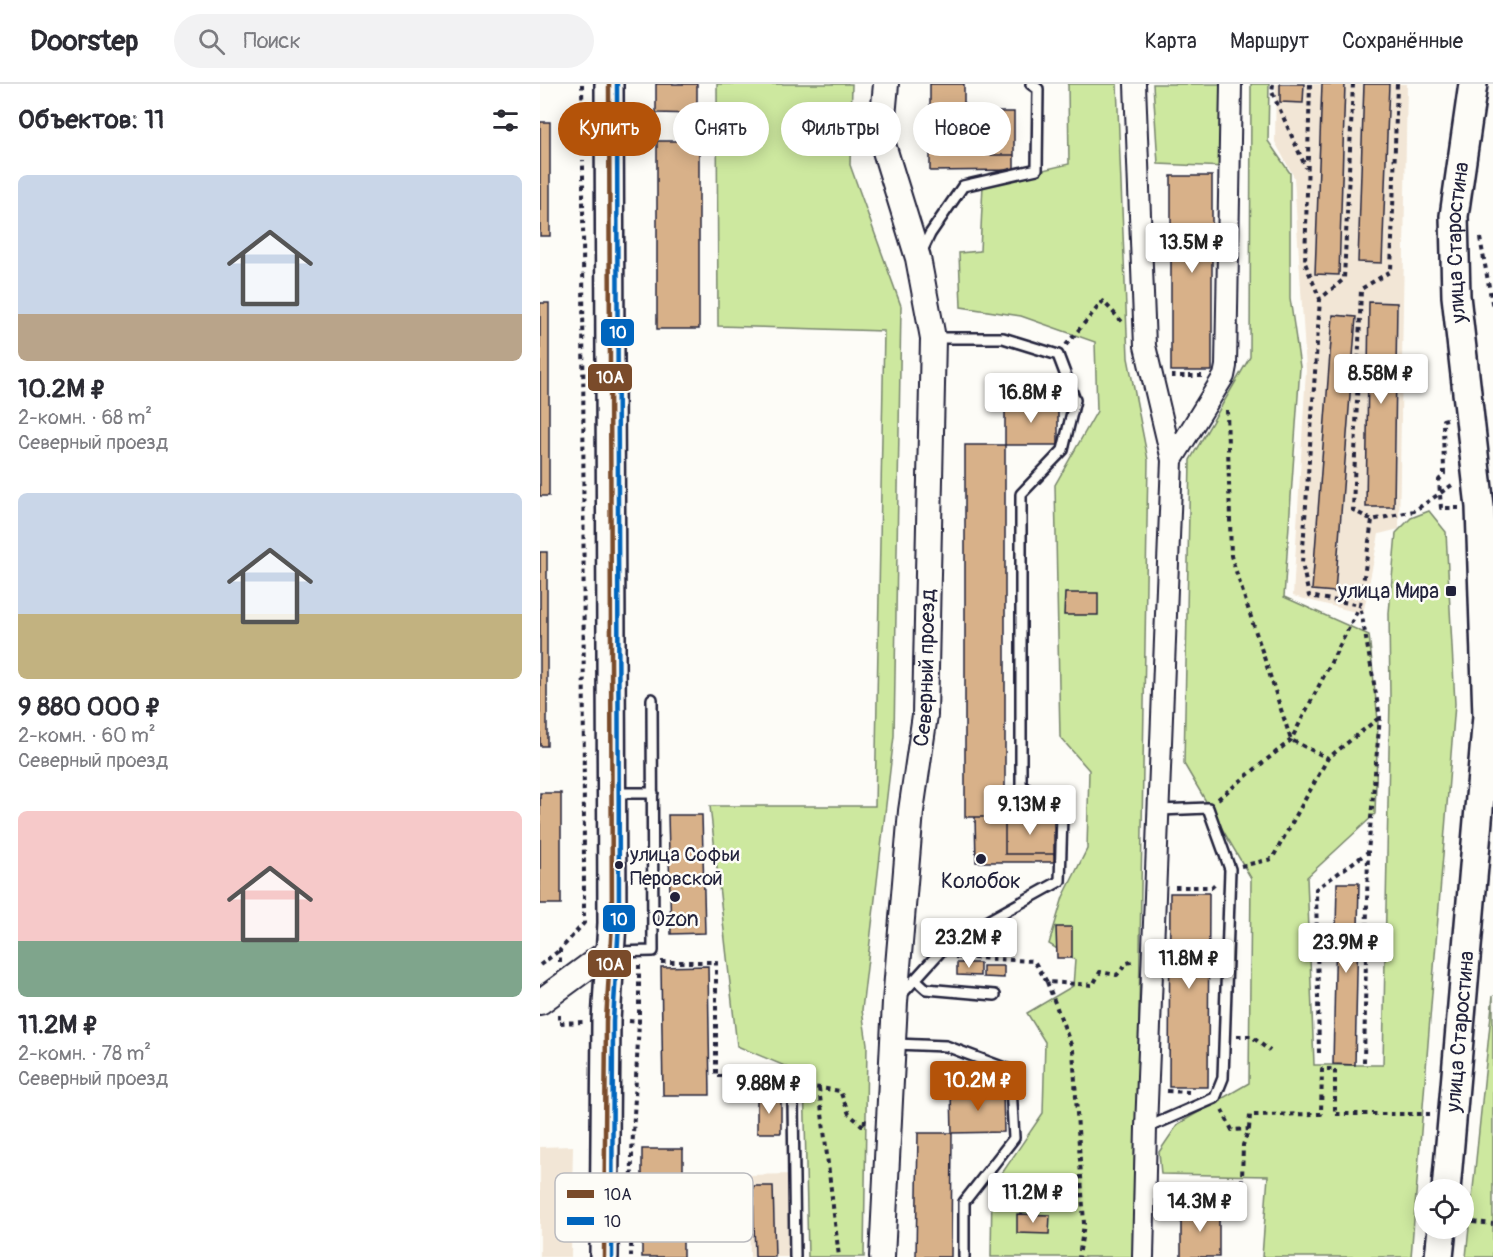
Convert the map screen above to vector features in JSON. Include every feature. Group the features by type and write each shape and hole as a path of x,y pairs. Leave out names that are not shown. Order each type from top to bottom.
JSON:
{"main road":[{"path":"605,1173 608,952 612,923 609,793 609,84"},
{"name":"улица Старостина","path":"1447,1179 1487,716 1485,469 1456,296 1454,216 1473,84"},
{"path":"1439,1257 1441,1239"},
{"path":"604,1242 604,1257"}],"street":[{"name":"Северный проезд","path":"882,1257 895,1002 911,811 925,715 933,338 918,258 881,138 886,84"},
{"path":"1135,84 1145,346 1172,460 1143,1257"},
{"path":"1172,460 1224,376 1226,366 1231,84"},
{"path":"540,1002 608,952"}],"lane":[{"path":"918,258 930,234 963,186 1037,169 1038,89 1031,84"},
{"path":"895,1002 948,943 1060,881 1062,815 1021,785 1021,494 1063,450 1075,400 1058,355 1003,338 933,338"},
{"path":"608,952 653,951 652,699"},
{"path":"609,793 653,793"},
{"path":"1146,1128 1215,1098 1223,1078 1230,869 1208,808 1160,810"},
{"path":"915,979 926,989 994,994"},
{"path":"892,1043 946,1046 1010,1070 1014,1138 964,1202 964,1257"},
{"path":"793,1102 795,1257"}],"path":[{"path":"582,84 585,923"},
{"path":"1273,84 1272,92 1306,168"},
{"path":"1310,84 1305,263 1320,299 1302,563 1309,596 1360,605"},
{"path":"1320,299 1344,279 1353,84"},
{"path":"1397,84 1390,271 1361,289 1353,510 1372,520 1414,512 1485,469"},
{"path":"1478,228 1493,308"},
{"path":"1058,355 1103,301 1145,346"},
{"path":"1175,377 1197,377"},
{"path":"1227,401 1231,555 1291,740 1329,758"},
{"path":"1364,1062 1368,852 1380,717 1360,605 1372,520"},
{"path":"1208,808 1291,740 1360,605"},
{"path":"1164,887 1212,887 1230,869 1272,859 1329,758 1380,717"},
{"path":"1319,1053 1316,889 1368,852"},
{"path":"540,965 560,950"},
{"path":"952,956 1034,961 1047,982 1073,1050 1084,1224 1079,1257"},
{"path":"1047,982 1092,985 1100,972 1117,975 1127,963 1136,960"},
{"path":"639,962 716,962 716,1076 740,1076 840,1091 849,1114 864,1127 866,1116"},
{"path":"632,1173 639,1022"},
{"path":"1242,1036 1251,1036 1270,1051"},
{"path":"1242,1180 1243,1144 1249,1129 1250,1115 1321,1114 1322,1068 1335,1069 1335,1114 1430,1113"},
{"path":"819,1088 839,1257"},
{"path":"1163,1090 1201,1093 1215,1098 1232,1130 1249,1129"},
{"path":"1474,1222 1493,1224"},
{"path":"631,1242 631,1257"}],"shaded area":[{"path":"1276,84 1407,84 1399,529 1379,534 1363,614 1293,596 1306,370 1294,177 1275,142"},
{"path":"573,1146 573,1173 555,1173 555,1242 571,1242 571,1257 540,1257 540,1147"},
{"path":"800,1174 802,1257 750,1257 750,1242 753,1242 753,1175"}],"green space":[{"path":"717,84 852,84 852,102 781,102 781,156 850,156 850,165 901,306 894,736 862,1010 867,1044 864,1257 808,1257 804,1074 737,1046 710,806 875,806 884,331 718,326 717,156 769,156 769,102 717,102"},
{"path":"1068,84 1117,84 1128,358 1148,460 1135,1257 991,1257 992,1188 1043,1113 1045,1042 1027,1013 1073,986 1075,960 1049,944 1063,897 1087,849 1089,770 1060,737 1055,485 1097,411 1095,342 1021,316 961,307 959,253 980,251 983,184 1069,164"},
{"path":"1153,84 1226,84 1226,167 1158,164"},
{"path":"1251,84 1269,84 1268,141 1290,173 1290,298 1300,367 1284,597 1369,635 1378,720 1375,814 1307,877 1314,1065 1383,1065 1390,698 1389,613 1396,533 1411,518 1429,511 1446,532 1455,704 1417,1179 1414,1179 1411,1257 1262,1257 1268,1176 1161,1174 1159,1152 1178,1124 1249,1083 1251,878 1184,764 1190,460 1250,357"},
{"path":"1493,995 1493,1257 1466,1257 1468,1239 1474,1239 1474,1179"}],"building":[{"path":"656,84 697,84 697,102 673,102 673,113 661,113 661,102 656,102"},
{"path":"930,84 964,84 964,102 930,102"},
{"path":"1280,84 1304,84 1303,103 1280,102"},
{"path":"1322,84 1345,84 1339,275 1315,274"},
{"path":"1364,84 1389,84 1382,263 1358,262"},
{"path":"1011,112 1014,112 1014,170 930,171 930,156 1011,156"},
{"path":"1011,112 1014,112 1014,155 1011,155"},
{"path":"540,122 550,122 550,236 540,236"},
{"path":"661,141 673,141 673,156 699,156 699,329 657,329 657,156 661,156"},
{"path":"1171,176 1212,176 1212,371 1171,371"},
{"path":"1369,302 1397,303 1394,507 1366,507"},
{"path":"540,303 549,303 549,496 540,496"},
{"path":"1333,315 1356,317 1335,592 1312,590"},
{"path":"1005,403 1058,403 1058,445 1005,445"},
{"path":"965,445 1005,445 1005,817 965,817"},
{"path":"540,552 547,552 547,746 540,746"},
{"path":"1065,593 1098,593 1098,615 1064,615"},
{"path":"540,793 561,793 561,904 540,904"},
{"path":"668,815 702,815 705,933 671,934"},
{"path":"975,817 1005,817 1005,854 1054,854 1054,862 976,862"},
{"path":"1005,817 1054,817 1054,854 1005,854"},
{"path":"1337,883 1359,883 1355,1065 1333,1064"},
{"path":"1170,893 1209,893 1208,1087 1169,1087"},
{"path":"1056,927 1072,927 1072,958 1057,958"},
{"path":"957,963 980,963 980,976 957,975"},
{"path":"708,966 710,1095 663,1095 661,967"},
{"path":"983,966 1004,966 1004,978 983,977"},
{"path":"1003,1091 1004,1132 952,1133 951,1092"},
{"path":"757,1097 781,1097 781,1133 757,1133"},
{"path":"918,1133 952,1133 951,1257 916,1257"},
{"path":"642,1149 683,1149 683,1173 642,1173"},
{"path":"753,1186 773,1186 775,1257 755,1257"},
{"path":"1181,1210 1219,1210 1219,1257 1181,1257"},
{"path":"1017,1214 1050,1215 1049,1234 1017,1233"},
{"path":"642,1242 683,1242 683,1257 642,1257"}],"transit line":[{"name":"10А","path":"605,1173 606,1021 612,923 609,84"},
{"name":"10","path":"612,1173 613,1021 619,923 617,84"},
{"name":"10А","path":"604,1242 604,1257"},
{"name":"10","path":"612,1242 612,1257"}],"place":[{"name":"улица Мира","path":"1451,591"},
{"name":"Колобок","path":"981,859"},
{"name":"улица Софьи Перовской","path":"619,865"},
{"name":"Ozon","path":"675,897"}]}
